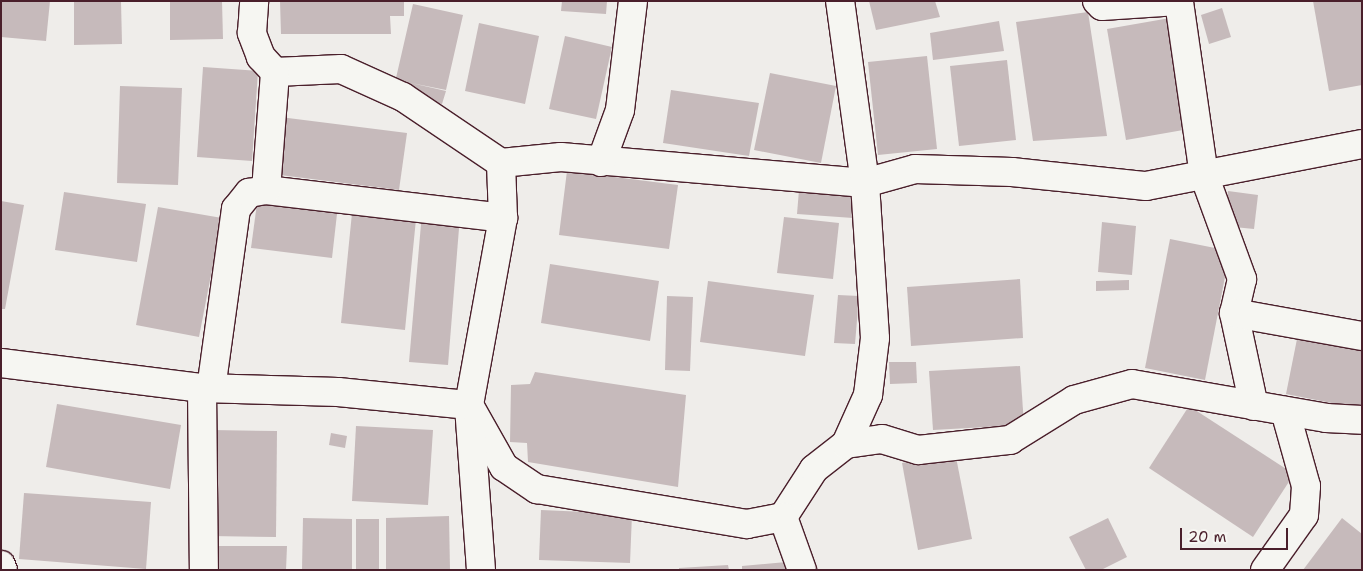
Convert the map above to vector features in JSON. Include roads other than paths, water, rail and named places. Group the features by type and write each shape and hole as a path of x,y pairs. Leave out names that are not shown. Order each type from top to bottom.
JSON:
{"street":[{"path":"254,1 252,33 261,57 275,72 266,190"},
{"path":"600,162 620,110 634,1"},
{"path":"468,406 504,467 537,489 747,524 783,517 814,469 846,444 868,395 876,338 865,183 840,1"},
{"path":"1097,1 1102,6 1179,2 1204,175 1242,279 1234,313 1254,406"},
{"path":"275,72 341,69 403,97 501,163 561,157 600,162 865,183 915,169 1012,172 1146,186 1362,144"},
{"path":"481,570 468,406 503,218 501,163"},
{"path":"204,570 207,388 236,209 250,192 266,190 503,218"},
{"path":"1234,313 1362,336"},
{"path":"1,363 207,388 338,392 468,406"},
{"path":"846,444 882,438 918,450 1010,440 1074,400 1132,384 1285,411 1362,420"},
{"path":"1264,570 1304,515 1306,486 1285,411"},
{"path":"783,517 802,570"},
{"path":"1,565 3,570"}]}
